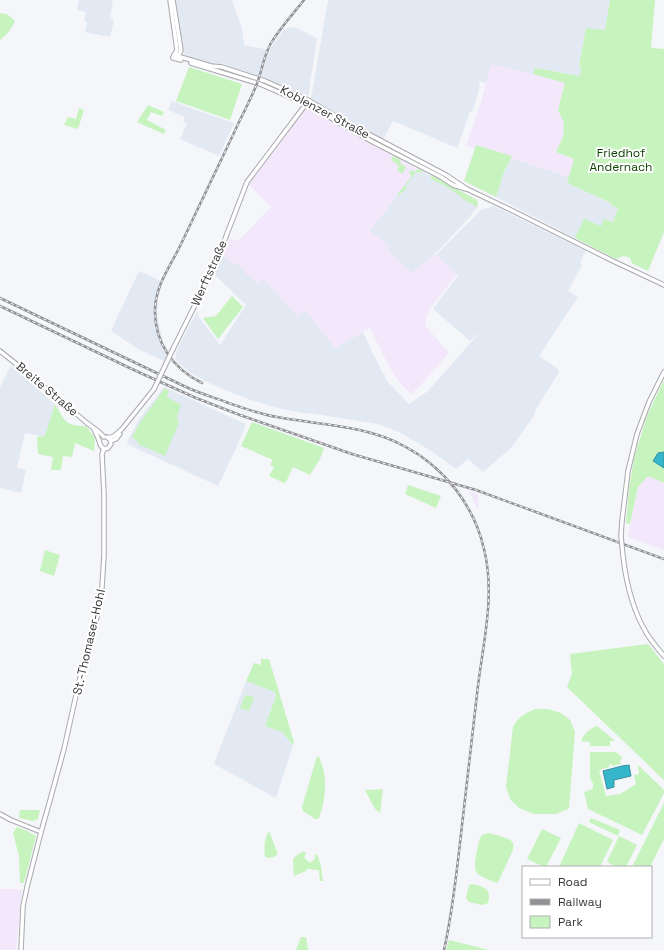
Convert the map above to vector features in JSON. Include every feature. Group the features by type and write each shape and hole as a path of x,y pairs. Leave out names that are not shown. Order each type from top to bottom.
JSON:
{"street":[{"path":"170,0 177,50 174,56"},
{"path":"173,0 183,56 194,61"},
{"path":"174,56 180,53 181,50"},
{"name":"Koblenzer Straße","path":"174,56 211,66 222,67 254,78 314,103 356,128 446,175 467,189 664,285"},
{"name":"Koblenzer Straße","path":"174,56 260,84 306,104 453,185 467,189"},
{"name":"Werftstraße","path":"110,440 122,429 154,389 205,285 247,182 306,104"},
{"name":"Breite Straße","path":"0,351 36,379 104,437"},
{"path":"664,372 649,402 637,434 628,471 621,536 622,556 626,579 636,610 647,634 664,656"},
{"name":"Breite Straße","path":"93,428 100,440"},
{"path":"110,440 111,444 108,448 104,449 100,446 100,440 104,437 110,440 116,439 120,434"},
{"name":"St.-Thomaser-Hohl","path":"21,950 23,906 26,887 64,749 102,587 104,555 104,495 102,454 104,449"},
{"path":"0,814 40,832"}],"shaded area":[{"path":"79,0 113,1 110,19 114,20 110,37 85,32 87,22 84,21 86,12 77,10"},
{"path":"175,0 232,0 242,29 244,45 269,50 284,29 294,27 313,36 317,39 308,97 254,76 185,55 182,51"},
{"path":"328,0 610,0 605,30 586,28 579,67 581,67 580,76 535,68 533,74 491,65 486,83 478,81 480,86 478,94 457,148 393,121 383,140 311,99"},
{"path":"491,64 565,83 558,110 564,123 563,137 556,152 574,159 569,177 476,145 475,149 466,146 481,102"},
{"path":"172,101 234,123 219,156 180,139 187,124 183,122 185,117 168,110"},
{"path":"307,106 361,139 417,169 369,231 390,246 387,251 412,273 435,254 457,274 432,306 427,315 425,325 449,353 411,394 393,373 370,328 335,348 306,310 298,317 264,279 258,283 244,272 244,269 236,263 234,264 223,255 230,238 238,241 271,207 249,185"},
{"path":"511,158 569,177 567,183 611,203 610,205 618,208 613,222 601,226 584,220 575,238 496,197 504,172"},
{"path":"417,169 477,200 478,206 468,219 435,254 412,273 387,251 390,247 369,231"},
{"path":"494,206 586,251 580,262 582,265 568,291 578,297 539,356 558,369 559,372 535,411 534,416 511,448 483,472 468,459 456,469 431,451 399,432 378,424 277,408 248,399 205,381 189,372 175,359 177,350 197,311 199,317 220,345 246,305 213,273 223,255 234,264 236,263 264,279 298,317 306,310 335,348 363,332 387,381 409,404 428,391 481,331 470,341 433,309 458,275 436,255 481,210"},
{"path":"139,271 163,282 158,298 157,317 163,342 169,352 164,361 140,350 111,331"},
{"path":"11,365 55,404 45,437 25,433 17,468 26,470 21,493 0,488 0,387"},
{"path":"164,387 246,424 218,486 127,444 139,419"},
{"path":"648,476 664,483 664,550 628,537 638,487"},
{"path":"469,491 478,494 479,510 477,508"},
{"path":"246,681 275,692 276,696 265,726 282,732 293,745 276,798 214,764"},
{"path":"0,889 22,890 16,950 0,950"}],"green space":[{"name":"Friedhof Andernach","path":"610,0 655,0 651,48 664,49 664,232 648,271 632,263 630,258 624,256 616,259 575,238 584,219 601,226 604,219 613,222 618,208 610,205 611,203 567,183 574,159 556,152 563,137 564,123 558,110 565,83 533,74 535,68 580,76 581,67 579,66 586,28 605,30"},
{"path":"0,13 7,14 15,21 9,32 0,40"},
{"path":"189,67 242,84 230,120 176,101"},
{"path":"148,105 164,112 162,116 151,112 147,120 166,130 164,134 137,122"},
{"path":"79,108 84,110 78,129 64,125 68,117 76,119"},
{"path":"476,145 512,156 504,172 496,197 464,181"},
{"path":"393,156 401,160 400,163 406,167 403,173 397,170 399,166 391,160"},
{"path":"417,169 423,171 419,173 416,172 405,187 407,188 398,196 397,195 412,176 409,173 411,170 415,172"},
{"path":"431,175 477,200 478,206 477,207 469,203 449,188 431,179"},
{"path":"232,296 243,307 218,339 203,318 216,316"},
{"path":"664,381 664,452 658,453 653,461 664,468 664,483 648,476 638,487 630,524 626,523 634,458 647,416"},
{"path":"165,388 169,391 167,397 181,405 177,416 179,423 165,456 138,444 138,442 132,437 141,421"},
{"path":"55,404 66,421 74,425 86,426 95,438 94,451 75,443 72,457 63,456 61,470 51,470 53,457 38,454 37,437 45,436"},
{"path":"252,422 324,448 320,459 310,475 293,467 286,482 284,483 269,476 274,467 270,465 273,460 241,446"},
{"path":"408,485 441,496 436,508 405,494"},
{"path":"45,550 60,555 54,576 40,571"},
{"path":"648,644 664,664 664,780 567,687 572,674 570,654"},
{"path":"261,659 269,659 294,742 293,745 282,732 265,726 276,696 275,692 246,681 254,663 261,665"},
{"path":"245,695 254,697 249,711 240,708"},
{"path":"535,709 548,709 561,713 570,720 575,732 569,808 556,814 534,814 519,808 510,799 506,787 513,727 517,720"},
{"path":"597,726 615,741 610,741 610,746 590,746 590,742 581,741 587,732"},
{"path":"590,752 616,752 623,758 620,760 621,764 612,766 611,764 609,767 599,770 606,796 620,794 636,784 634,775 639,774 638,765 664,790 664,793 642,835 588,809 584,792 593,789 593,783 590,779"},
{"path":"317,756 319,757 324,771 325,790 324,802 319,818 315,819 303,811 302,807"},
{"path":"383,789 380,813 375,809 365,790"},
{"path":"664,803 664,839 650,866 632,866"},
{"path":"20,810 40,810 38,819 33,821 19,818"},
{"path":"591,818 620,830 618,836 589,822"},
{"path":"579,823 613,840 600,866 559,866"},
{"path":"17,827 36,836 24,883 20,883 19,856 13,833"},
{"path":"542,829 561,838 547,866 542,866 527,859"},
{"path":"269,831 278,854 274,857 267,858 264,850 266,837"},
{"path":"488,833 506,838 512,841 513,844 513,850 497,883 486,879 477,873 475,866 480,838 482,835"},
{"path":"619,836 637,845 626,866 615,866 607,862"},
{"path":"304,851 306,853 304,857 310,863 315,859 315,855 317,854 321,866 323,881 320,881 319,870 307,869 306,871 294,876 293,859"},
{"path":"472,884 483,887 488,891 488,903 482,905 469,902 466,898 469,885"},
{"path":"301,937 306,937 308,950 296,950"},
{"path":"449,940 489,950 446,950"}],"water":[{"path":"664,452 664,468 653,461 658,453"},
{"path":"629,765 631,776 614,780 614,787 607,789 603,771"}],"railway":[{"path":"202,383 182,370 167,353 162,343 158,333 155,309 158,291 258,81 268,48 278,32 304,0"},
{"path":"0,298 186,387 206,395 264,414 358,430 389,439 419,455 432,465 444,476 465,503 473,517 484,549 489,585 487,622 455,883 444,950"},
{"path":"0,306 134,370 196,398 240,415 352,454 476,490 664,559"}]}
